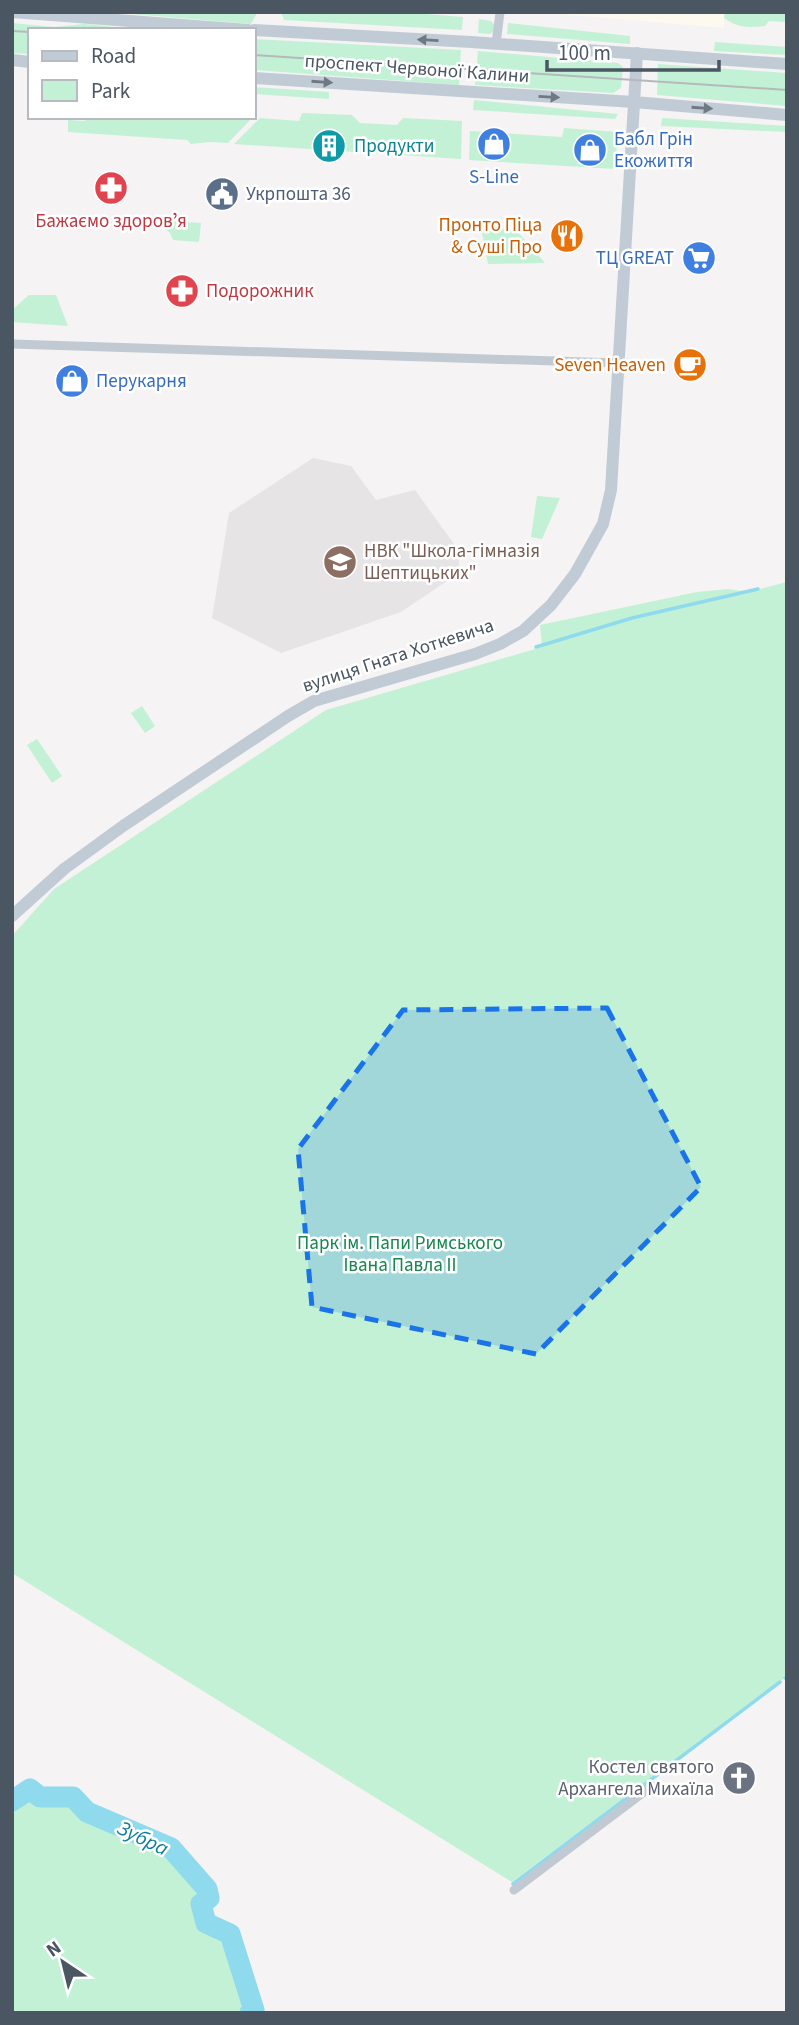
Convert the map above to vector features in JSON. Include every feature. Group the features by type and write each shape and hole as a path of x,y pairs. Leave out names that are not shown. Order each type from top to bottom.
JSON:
{"main road":[{"path":"12,12 222,28"},
{"name":"проспект Червоної Калини","path":"256,30 787,64"},
{"name":"вулиця Гната Хоткевича","path":"12,916 64,869 122,826 297,711 314,701 475,654 500,644 523,631 551,605 575,574 603,524 611,490 637,53"},
{"name":"проспект Червоної Калини","path":"256,78 634,102 787,115"}],"street":[{"path":"496,44 500,12"},
{"path":"12,344 617,363"},
{"path":"514,1890 652,1786"}],"highlighted area":[{"path":"607,1008 701,1187 536,1354 312,1307 298,1149 403,1010"}],"shaded area":[{"path":"536,12 724,12 724,28"},
{"name":"НВК \"Школа-гімназія Шептицьких\"","path":"313,458 351,466 376,500 415,490 459,551 459,573 401,612 281,653 212,618 229,513"}],"green space":[{"path":"108,12 256,12 256,15 251,24"},
{"path":"281,12 402,12 463,17 462,30 284,20"},
{"path":"725,12 787,12 787,22 769,21 765,26 743,27 724,18"},
{"path":"479,19 491,21 494,31 490,34 478,33"},
{"path":"12,23 54,27 84,24 127,28 28,28 28,54 12,53"},
{"path":"508,23 630,36 630,44 507,34"},
{"path":"256,39 461,50 459,85 256,70"},
{"path":"715,42 787,47 787,55 714,51"},
{"path":"478,51 618,63 623,67 621,88 613,93 475,85"},
{"path":"658,64 787,73 787,106 657,95"},
{"path":"256,87 329,92 329,99 256,94"},
{"path":"474,100 618,114 615,119 473,110"},
{"path":"302,113 352,115 360,123 397,125 403,118 462,121 461,159 234,144 260,118 299,121"},
{"path":"662,118 787,126 787,132 661,126"},
{"path":"251,119 228,143 191,144 187,140 68,132 68,120"},
{"path":"564,128 618,132 615,169 469,160 470,131 562,137"},
{"path":"164,221 201,223 199,242 173,240 164,228"},
{"path":"481,228 516,230 545,263 488,264"},
{"path":"29,295 56,295 68,326 12,322 12,310"},
{"path":"537,496 560,498 542,539 531,537"},
{"name":"Парк ім. Папи Римського Івана Павла ІІ","path":"787,582 787,1676 512,1882 12,1573 12,936 54,889 326,710 542,647 540,625 697,592 728,589 748,592"},
{"path":"142,706 155,726 145,733 131,713"},
{"path":"37,739 62,776 52,783 27,745"},
{"path":"30,1789 40,1797 73,1797 87,1812 171,1848 207,1889 209,1898 201,1904 206,1923 230,1934 254,2010 250,2013 12,2013 12,1801"}],"waterway":[{"path":"536,647 632,618 758,589"},
{"path":"513,1884 780,1682"},
{"name":"Зубра","path":"12,1801 30,1789 40,1797 73,1797 87,1812 171,1848 207,1889 209,1898 201,1904 206,1923 230,1934 254,2010 250,2013"}],"tram line":[{"path":"12,31 28,32"},
{"path":"256,55 787,90"}],"place":[{"name":"S-Line","path":"494,144"},
{"name":"Продукти","path":"329,146"},
{"name":"Бабл Грін Eкожиття","path":"590,150"},
{"name":"Бажаємо здоровʼя","path":"111,188"},
{"name":"Укрпошта 36","path":"222,194"},
{"name":"Пронто Піца & Суші Про","path":"567,236"},
{"name":"ТЦ GREAT","path":"699,258"},
{"name":"Подорожник","path":"182,291"},
{"name":"Seven Heaven","path":"690,365"},
{"name":"Перукарня","path":"72,381"},
{"name":"НВК \"Школа-гімназія Шептицьких\"","path":"340,562"},
{"name":"Костел святого Архангела Михаїла","path":"739,1778"}]}
